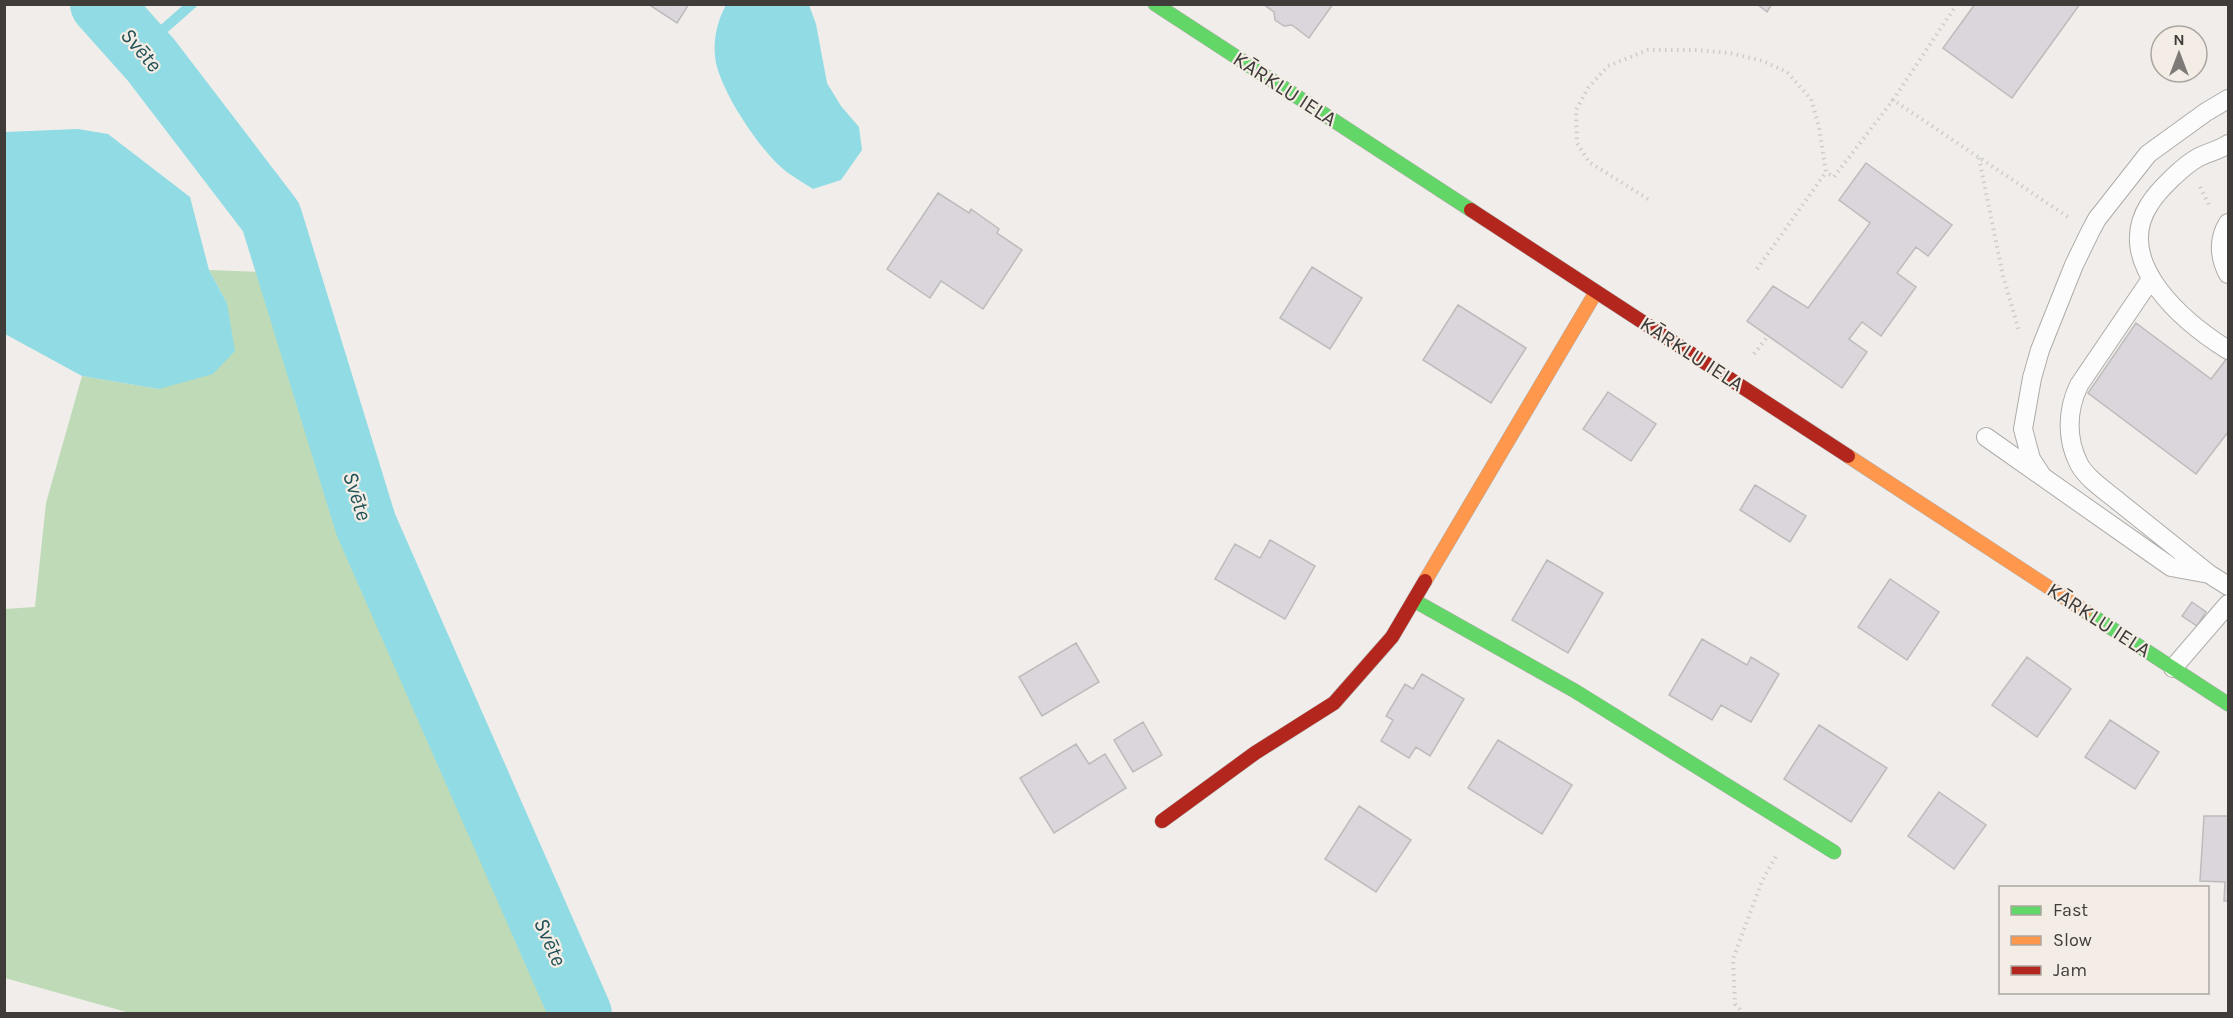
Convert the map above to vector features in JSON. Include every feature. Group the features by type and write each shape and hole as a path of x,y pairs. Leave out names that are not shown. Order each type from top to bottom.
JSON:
{"street":[{"name":"KĀRKLU IELA","path":"1155,4 2229,704"},
{"path":"1162,821 1255,753 1334,704 1392,637 1596,292"},
{"path":"1415,601 1468,628 1573,690 1834,852"}],"lane":[{"path":"2042,476 2031,459 2023,429 2031,378 2074,265 2090,232 2097,219 2148,154 2206,112 2229,99"},
{"path":"2229,144 2197,158 2170,181 2149,205 2142,224 2140,245 2151,279 2171,305 2197,329 2229,350"},
{"path":"2229,222 2223,232 2221,259 2229,274"},
{"path":"2151,279 2079,385 2073,398 2069,421 2071,444 2080,466 2099,486 2209,574 2229,586"},
{"path":"1986,437 2171,567 2209,574"},
{"path":"2173,668 2229,604"}],"path":[{"path":"1648,199 1589,162 1577,143 1576,110 1588,88 1608,66 1648,50 1697,50 1730,52 1763,61 1787,72 1810,99 1819,127 1826,171 1834,177 1893,100 1957,4"},
{"path":"1893,100 2090,232"},
{"path":"1980,158 2003,276 2019,333"},
{"path":"1757,269 1826,171"},
{"path":"1753,355 1768,336"},
{"path":"1744,1014 1735,1004 1733,959 1762,881 1792,826"}],"green space":[{"path":"209,270 262,272 304,405 550,1013 130,1013 5,978 5,609 35,607 46,503 82,376 159,389 227,303"}],"water":[{"path":"726,5 809,5 816,24 827,83 841,106 859,127 862,150 841,180 813,189 786,171 752,134 726,90 716,63 716,32"},
{"path":"78,129 108,134 190,197 209,270 227,303 235,351 213,374 159,389 82,376 5,334 5,132"}],"building":[{"path":"648,4 689,4 677,23"},
{"path":"1263,4 1333,4 1309,38 1292,25 1284,26 1275,20 1274,12"},
{"path":"1757,4 1772,4 1767,12"},
{"path":"1975,4 2080,4 2012,98 1943,48"},
{"path":"1866,163 1952,225 1928,256 1916,247 1897,273 1916,287 1881,336 1862,322 1849,339 1867,352 1842,388 1747,321 1773,286 1808,308 1870,223 1839,200"},
{"path":"938,193 969,213 971,209 999,229 997,233 1022,250 983,309 941,281 930,298 887,269"},
{"path":"1312,267 1362,298 1330,349 1280,318"},
{"path":"1458,305 1526,348 1491,403 1423,360"},
{"path":"2136,323 2211,379 2228,357 2228,432 2196,474 2088,393"},
{"path":"1608,392 1656,424 1631,461 1583,429"},
{"path":"1755,485 1806,516 1790,542 1740,510"},
{"path":"1270,540 1315,566 1285,619 1215,579 1235,544 1260,558"},
{"path":"1547,560 1603,593 1568,653 1512,620"},
{"path":"1890,579 1939,612 1907,660 1858,627"},
{"path":"2192,602 2206,612 2197,626 2182,616"},
{"path":"1702,639 1747,665 1751,657 1779,674 1751,722 1721,705 1712,720 1669,695"},
{"path":"1076,643 1099,682 1042,716 1019,677"},
{"path":"2027,657 2071,689 2037,737 1992,705"},
{"path":"1422,674 1464,699 1430,756 1416,747 1409,758 1381,741 1393,720 1386,716 1405,684 1413,689"},
{"path":"2110,720 2159,752 2135,789 2085,757"},
{"path":"1143,722 1162,755 1133,772 1114,740"},
{"path":"1819,725 1887,768 1851,822 1784,779"},
{"path":"1498,740 1572,785 1542,834 1468,788"},
{"path":"1076,744 1089,764 1105,754 1126,788 1054,833 1020,778"},
{"path":"1939,792 1986,825 1954,869 1908,836"},
{"path":"1359,806 1411,840 1376,892 1325,859"},
{"path":"2204,816 2228,816 2228,901 2224,901 2225,882 2200,881"}],"waterway":[{"name":"Svēte","path":"101,4 151,60 271,217 366,525 581,1014"},
{"path":"141,49 192,4"},
{"path":"579,1009 601,1014"}],"traffic: fast":[{"path":"1155,4 1471,210"},
{"path":"1415,601 1575,691 1834,852"},
{"path":"2085,611 2228,704"}],"traffic: slow":[{"path":"1425,581 1596,292"},
{"path":"1848,456 2085,611"}],"traffic: jam":[{"path":"1471,210 1848,456"},
{"path":"1162,821 1255,753 1334,703 1392,637 1425,581"}]}
